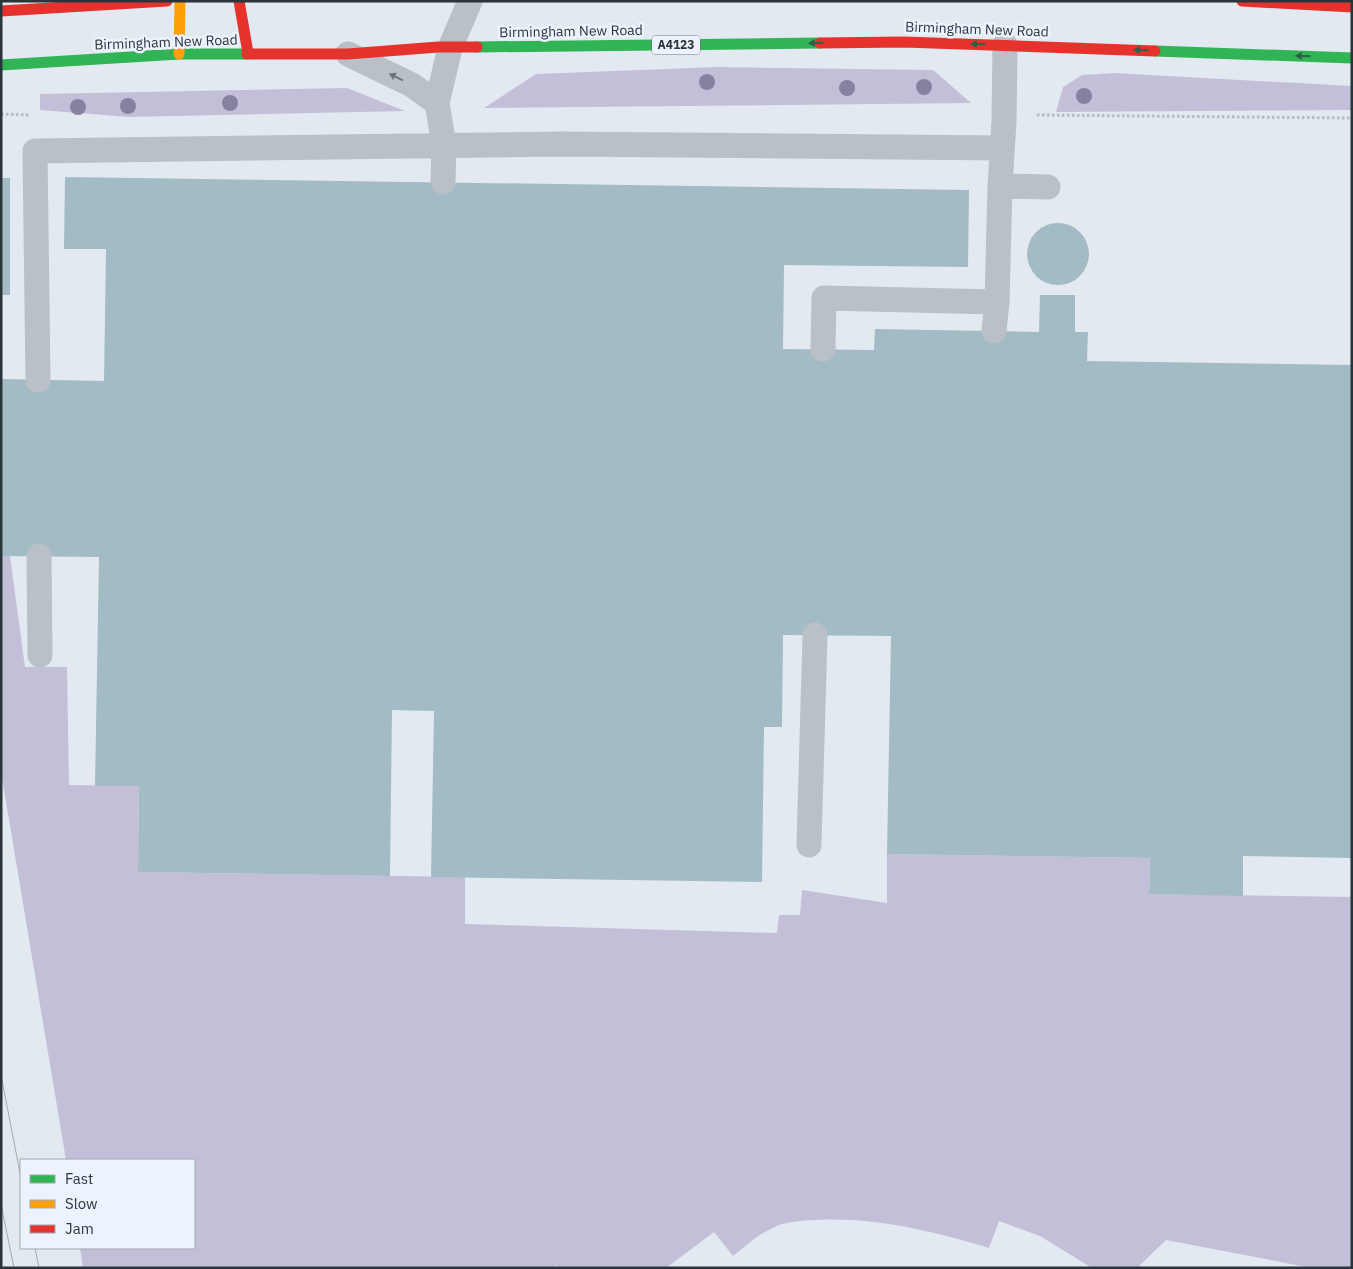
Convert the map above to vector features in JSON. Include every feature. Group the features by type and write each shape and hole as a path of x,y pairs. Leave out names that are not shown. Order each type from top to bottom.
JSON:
{"highway":[{"path":"1,11 167,1"},
{"path":"179,54 180,1"},
{"path":"239,1 248,53"},
{"path":"1242,1 1352,7"},
{"name":"Birmingham New Road","path":"1,65 179,54 348,54 450,48 904,42 1352,58"}],"lane":[{"path":"443,182 444,145 437,103 450,48 470,1"},
{"path":"994,331 997,302 1004,113 1004,45"},
{"path":"348,54 412,85 437,103"},
{"path":"38,380 35,151 560,144 1002,148"},
{"path":"1000,186 1048,187"},
{"path":"823,349 824,298 997,302"},
{"path":"39,556 40,655"},
{"path":"809,845 815,635"}],"path":[{"path":"1004,113 1052,116 1352,118"}],"shaded area":[{"path":"717,67 933,70 971,103 484,108 536,74"},
{"path":"1114,73 1352,86 1352,110 1056,112 1063,87 1082,75"},
{"path":"347,88 405,111 129,117 40,110 40,94"},
{"path":"1,556 10,556 25,667 67,667 69,785 139,786 138,872 465,877 465,924 777,933 779,915 800,915 802,890 887,903 887,854 1150,858 1149,894 1352,897 1352,1268 1312,1268 1166,1240 1137,1268 1092,1268 1040,1236 999,1221 989,1248 904,1226 860,1221 816,1220 798,1221 776,1226 761,1234 733,1256 714,1232 666,1268 558,1268 556,1265 553,1268 83,1268 80,1249 195,1249 195,1159 66,1159 1,772"}],"building":[{"path":"65,177 969,190 968,267 784,265 783,349 874,350 875,329 1039,332 1040,295 1075,295 1075,332 1088,332 1087,361 1352,365 1352,858 1243,856 1243,896 1149,894 1150,858 887,854 891,636 783,635 782,727 764,727 762,882 431,877 434,711 392,710 390,876 138,872 139,786 95,786 99,557 1,556 1,379 104,381 106,249 64,249"},
{"path":"1,178 10,178 10,295 1,295"},
{"path":"1058,223 1075,228 1080,232 1084,237 1089,254 1084,271 1080,276 1075,280 1058,285 1041,280 1036,276 1032,271 1027,254 1032,237 1036,232 1041,228"}],"tram line":[{"path":"1,1075 20,1173"},
{"path":"1,1204 14,1268"},
{"path":"35,1249 39,1268"}],"traffic: fast":[{"path":"477,47 820,43"},
{"path":"1155,51 1352,58"},
{"path":"1,65 179,54 247,54"}],"traffic: slow":[{"path":"179,54 180,1"}],"traffic: jam":[{"path":"1,11 167,1"},
{"path":"239,1 248,53"},
{"path":"1242,1 1352,7"},
{"path":"820,43 904,42 1155,51"},
{"path":"247,54 348,54 438,47 477,47"}]}
